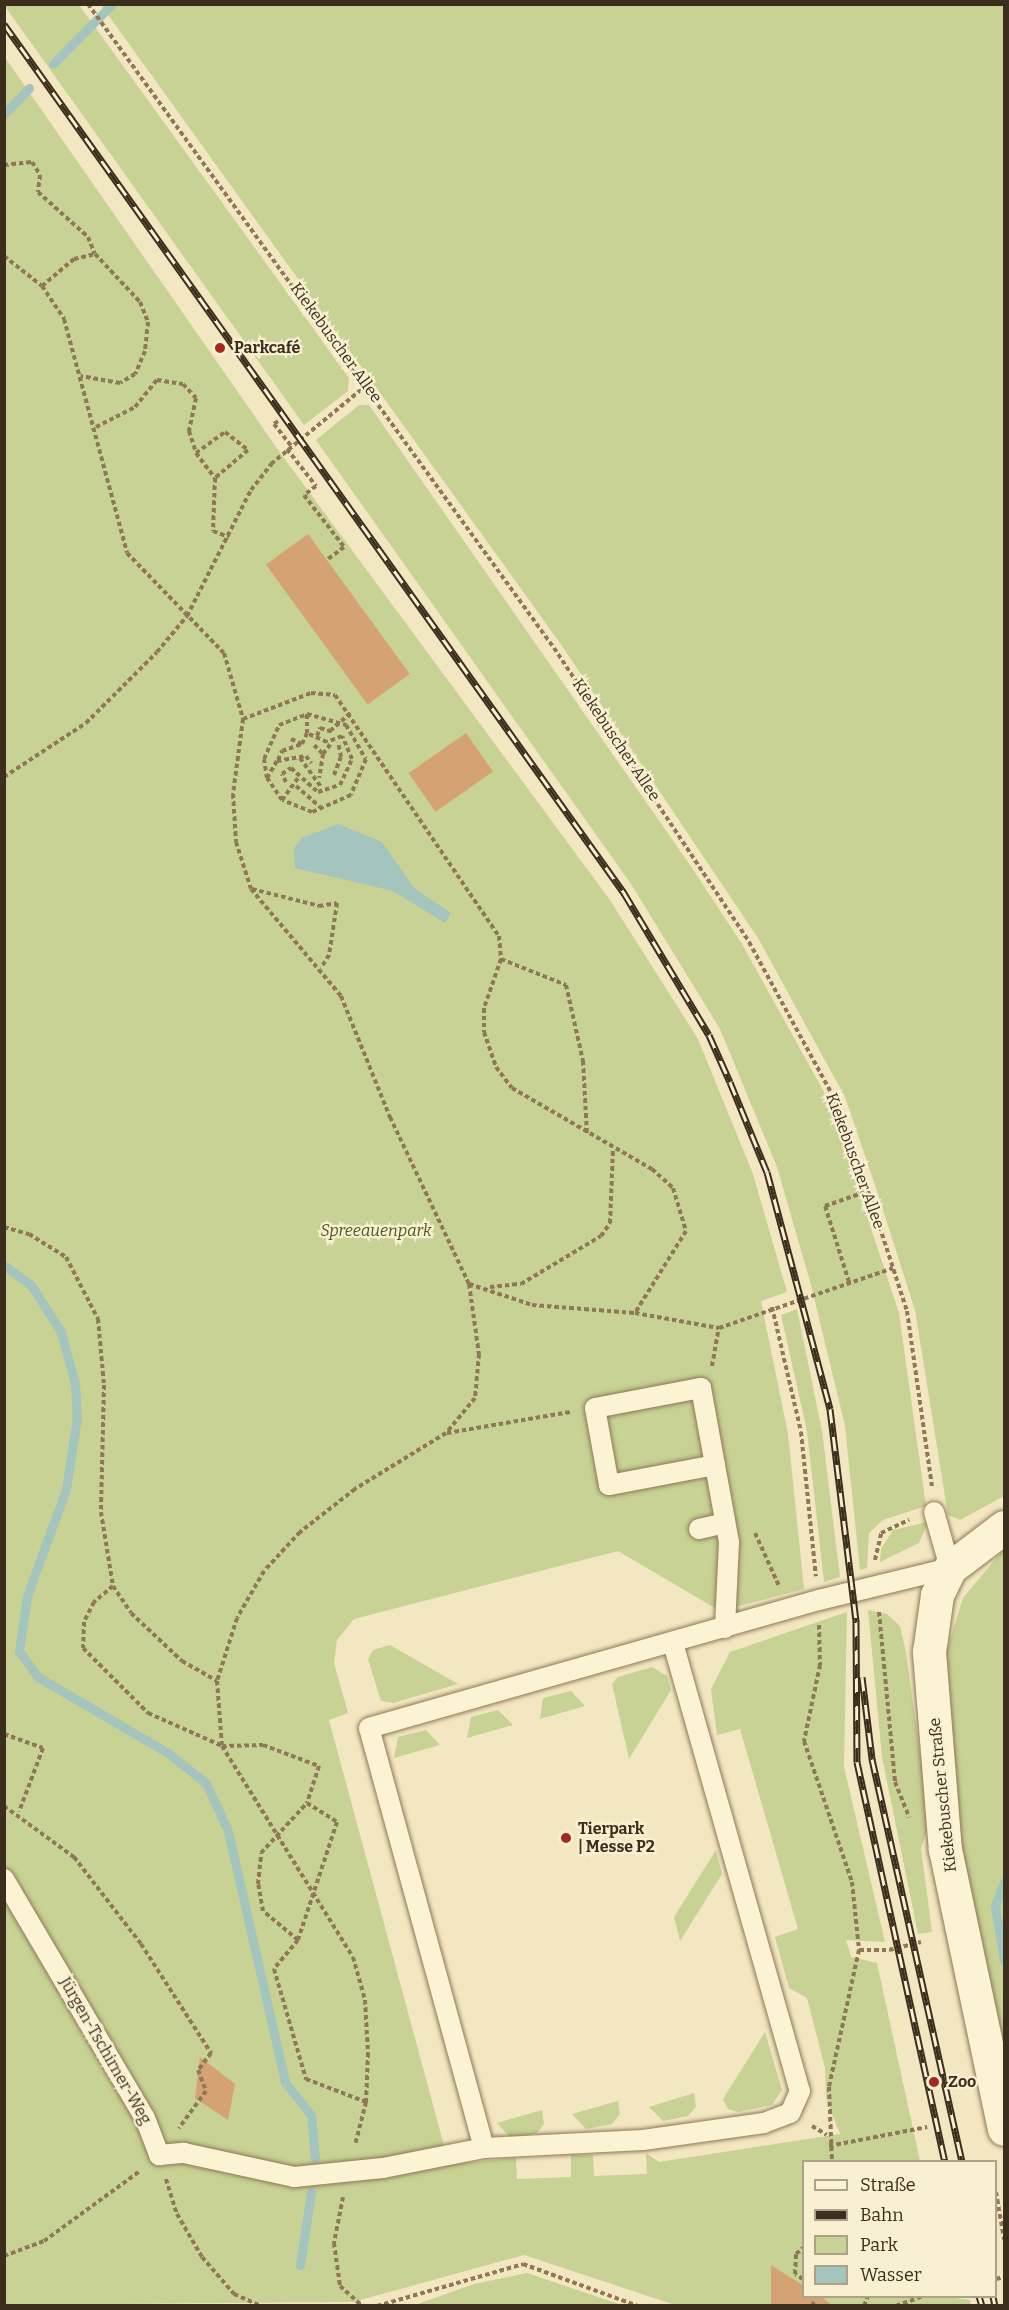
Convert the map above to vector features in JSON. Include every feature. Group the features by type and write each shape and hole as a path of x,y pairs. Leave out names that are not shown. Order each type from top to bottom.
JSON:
{"street":[{"path":"951,1568 1005,1527"},
{"name":"Kiekebuscher Straße","path":"951,1568 937,1594 929,1652 945,1849 1005,2129"}],"lane":[{"path":"715,1465 609,1485 596,1408 701,1388 715,1465 731,1578 725,1628"},
{"path":"484,2148 369,1728 819,1600 951,1568 934,1512"},
{"path":"699,1529 724,1524"},
{"path":"159,2156 184,2153 294,2177 348,2171 484,2148 643,2140 764,2123 790,2113 800,2091 672,1643"},
{"name":"Jürgen-Tschirner-Weg","path":"4,1879 145,2118 159,2156"}],"path":[{"name":"Kiekebuscher Allee","path":"88,4 367,385 554,648 738,923 835,1100 868,1191 907,1311 922,1395 934,1512"},
{"path":"4,165 32,162 40,175 38,192 88,237 95,254 140,302 148,322 145,351 135,374 120,383 81,376"},
{"path":"42,286 74,258 95,254"},
{"path":"4,256 42,286 64,319 96,427 127,553 224,653 243,719 233,794 236,842 251,889 321,968 341,996 390,1117 469,1284 480,1354 475,1398 447,1433 355,1489 300,1532 264,1571 237,1618 217,1681 222,1746 353,1957 366,2000 366,2102 348,2171 334,2243 340,2286 362,2306"},
{"path":"96,427 135,407 157,380 183,384 196,398 189,431 196,453 215,478 213,531 229,537"},
{"path":"4,777 86,723 187,616 251,490 289,448 367,385"},
{"path":"278,421 274,424 315,486 304,495 344,547 327,560"},
{"path":"196,453 225,432 248,450 215,478"},
{"path":"243,719 311,693 335,695 351,713 499,936 501,959 484,1008 484,1032 496,1067 512,1088 673,1188 686,1232 635,1313"},
{"path":"317,736 320,728 331,732 351,713"},
{"path":"267,778 282,750 302,744 307,733 307,714"},
{"path":"307,714 341,724 357,739 365,771 351,795 320,807 297,809 282,800 267,778 264,759 274,732 291,716 307,714"},
{"path":"307,733 335,742 341,757 334,775"},
{"path":"286,782 282,774 288,768 318,792 322,788 340,785 350,770 350,749 342,736 323,754 319,778 322,788"},
{"path":"289,738 302,744"},
{"path":"314,745 323,754"},
{"path":"277,761 306,756 311,763"},
{"path":"300,758 305,772 319,778"},
{"path":"282,800 296,786 298,778"},
{"path":"296,786 320,807"},
{"path":"251,889 319,906 337,903 328,955 321,968"},
{"path":"501,959 566,985 583,1061 587,1135"},
{"path":"469,1284 489,1287 521,1284 601,1236 610,1223 613,1149"},
{"path":"849,1282 825,1206 868,1191"},
{"path":"4,1227 29,1234 66,1257 98,1319 104,1385 101,1512 113,1586 131,1613 182,1661 217,1681"},
{"path":"489,1287 532,1305 635,1313 719,1328 772,1307 893,1268"},
{"path":"772,1307 801,1432 819,1600 820,1665 804,1741 852,1882 859,1950 829,2087 829,2146 832,2160"},
{"path":"701,1388 711,1372 719,1328"},
{"path":"447,1433 596,1408"},
{"path":"877,1585 875,1552 881,1533 934,1512"},
{"path":"752,1530 788,1609"},
{"path":"113,1586 94,1602 84,1622 83,1648 148,1713 222,1746 263,1745 319,1766 307,1803 261,1853 263,1911 298,1940"},
{"path":"4,1734 43,1748 19,1812"},
{"path":"307,1803 337,1822 316,1894 298,1940 274,1969 306,2079 366,2102"},
{"path":"4,1806 19,1812 74,1857 141,1944 211,2053 198,2070 206,2091 159,2156 44,2241 4,2256"},
{"path":"859,1950 889,1950 921,1942"},
{"path":"829,2146 927,2127"},
{"path":"159,2156 177,2214 202,2257 234,2294 261,2306"},
{"path":"997,2197 1005,2239"},
{"path":"802,2249 796,2254 795,2274 802,2281"},
{"path":"377,2306 523,2264 638,2306"},
{"path":"896,2306 918,2298"},
{"path":"812,2306 815,2300"}],"green space":[{"path":"4,5 79,5 349,378 348,391 304,425"},
{"path":"101,5 1004,5 1004,1496 960,1520 948,1515 915,1310 873,1179 845,1097 758,938 560,643"},
{"name":"Spreeauenpark","path":"4,56 281,454 610,900 698,1039 753,1174 787,1292 761,1301 788,1434 804,1589 720,1611 618,1551 354,1619 337,1640 334,1663 348,1713 329,1720 449,2164 516,2158 517,2179 571,2177 571,2155 593,2155 594,2176 647,2174 646,2153 659,2162 840,2134 826,2098 825,2068 807,1998 789,1988 775,1937 798,1929 740,1729 717,1735 711,1689 730,1652 847,1612 844,1767 885,1942 846,1940 851,1957 877,1963 920,2160 802,2160 802,2298 956,2298 970,2300 971,2305 675,2305 524,2255 353,2302 5,2305"},
{"path":"359,405 369,405 690,865 742,944 829,1101 899,1313 926,1506 883,1520 869,1533 867,1568 860,1570 845,1426 811,1285 777,1167 720,1029 631,884 316,440"},
{"path":"797,1309 822,1431 840,1577 824,1582 807,1431 781,1315"},
{"path":"928,1522 919,1543 880,1562 881,1549 893,1530"},
{"path":"1004,1549 1004,2058 959,1845 946,1653 963,1598"},
{"path":"868,1610 887,1614 900,1626 906,1653 930,1824 921,1848 932,1932 918,1934 882,1757"},
{"path":"390,1645 458,1684 393,1703 381,1701 368,1659 373,1650"},
{"path":"652,1667 667,1676 671,1690 629,1759 612,1684 618,1677"},
{"path":"571,1691 585,1706 540,1719 543,1698"},
{"path":"498,1710 513,1725 467,1738 471,1717"},
{"path":"426,1730 440,1745 394,1758 398,1737"},
{"path":"716,1850 722,1874 680,1941 674,1917"},
{"path":"765,2032 782,2090 772,2105 738,2112 728,2109 723,2099"},
{"path":"694,2093 696,2107 688,2116 663,2121 649,2107"},
{"path":"618,2101 620,2114 612,2124 586,2129 572,2114"},
{"path":"542,2110 544,2124 537,2133 511,2138 497,2123"},
{"path":"527,2273 622,2305 415,2305 474,2284"}],"water":[{"path":"338,824 382,842 414,888 451,913 445,923 393,891 295,868 294,848 302,838"}],"building":[{"path":"308,534 410,674 368,705 266,565"},
{"path":"466,733 493,772 436,812 409,773"},
{"path":"200,2057 235,2084 228,2120 195,2098"},
{"path":"771,2265 802,2285 802,2298 823,2298 833,2306 771,2306"}],"waterway":[{"path":"53,64 112,4"},
{"path":"4,114 29,88"},
{"path":"4,1265 31,1285 61,1332 75,1384 77,1418 66,1489 27,1596 19,1651 38,1677 168,1753 206,1783 228,1831 285,2082 311,2115 315,2158"},
{"path":"1004,1882 995,1906 1004,1961"},
{"path":"300,2265 311,2192"}],"railway":[{"path":"4,24 624,893 709,1035 730,1082 767,1172 830,1409 856,1622 857,1762 945,2160"},
{"path":"862,1677 872,1759 962,2160"},
{"path":"980,2298 982,2306"},
{"path":"993,2298 995,2306"}],"place":[{"name":"Parkcafé","path":"220,348"},
{"name":"Tierpark | Messe P2","path":"566,1838"},
{"name":"Zoo","path":"934,2082"}]}
